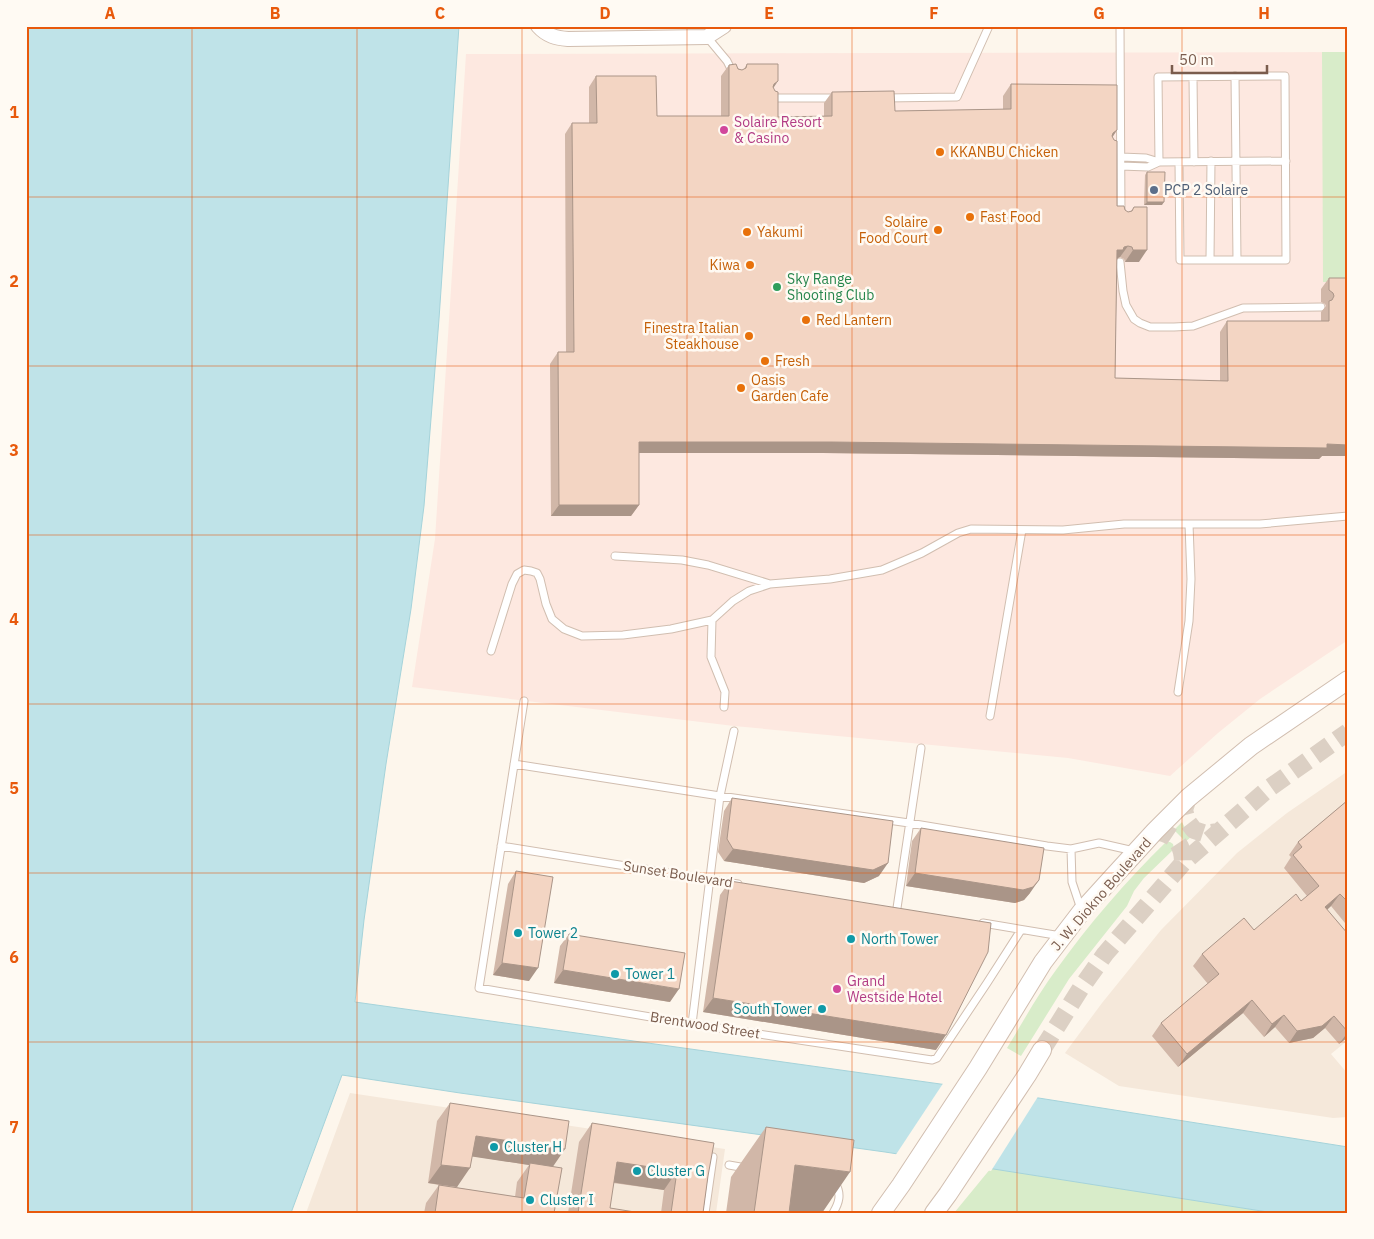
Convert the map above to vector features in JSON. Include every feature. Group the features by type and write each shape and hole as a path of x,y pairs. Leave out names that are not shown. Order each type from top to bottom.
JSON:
{"street":[{"path":"538,26 549,35 568,39 715,32"},
{"path":"548,26 560,31 577,32 715,32"},
{"name":"J. W. Diokno Boulevard","path":"880,1213 901,1185 978,1068 1043,962 1082,911 1154,831 1188,798 1251,746 1348,680"},
{"path":"934,1213 1042,1050"}],"lane":[{"path":"880,98 957,97 989,26"},
{"path":"1120,26 1118,147 1121,157 1120,218"},
{"path":"715,32 734,76"},
{"path":"1236,76 1237,260"},
{"path":"1159,162 1158,77 1285,76 1286,260 1180,260 1179,162"},
{"path":"1193,77 1194,162"},
{"path":"770,98 846,98"},
{"path":"1121,157 1146,158 1159,162 1286,161"},
{"path":"1121,166 1148,167 1159,162"},
{"path":"1210,260 1211,162"},
{"path":"1120,262 1122,291 1126,306 1134,319 1150,327 1174,328 1194,326 1244,308 1321,307"},
{"path":"491,651 512,584 517,574 524,570 537,573 552,619 564,629 582,636 623,635 671,629 712,620 733,601 749,591 770,584 830,579 882,570 922,553 958,533 971,529 1063,530 1124,524 1260,524 1348,516"},
{"path":"1178,692 1189,621 1191,579 1189,524"},
{"path":"990,716 1022,530"},
{"path":"615,556 682,560 708,565 770,584"},
{"path":"712,620 711,657 725,692 724,707"},
{"path":"501,846 524,701"},
{"path":"692,1024 720,796 734,731"},
{"path":"897,908 908,824 921,748"},
{"path":"514,764 1071,849 1099,843 1136,852"},
{"name":"Sunset Boulevard","path":"501,846 750,886"},
{"name":"Brentwood Street","path":"501,846 479,988 692,1024 932,1060 937,1058 1021,930"},
{"path":"1071,849 1072,882 1082,911"},
{"path":"887,907 906,910"},
{"path":"974,922 1063,936"},
{"path":"705,1213 713,1157"},
{"path":"728,1165 757,1170"},
{"path":"824,1180 833,1181 837,1186 839,1200 834,1212"}],"shaded area":[{"name":"Solaire Resort & Casino","path":"1348,52 1348,640 1260,699 1170,776 1068,758 734,726 412,687 435,539 466,54"},
{"path":"1348,771 1348,1040 1331,1054 1348,1074 1348,1117 1333,1118 1119,1086 1065,1053 1102,1003 1161,930 1237,853 1287,813"},
{"path":"350,1093 725,1149 716,1213 306,1213"}],"green space":[{"path":"1322,52 1348,52 1348,282 1323,282"},
{"path":"1182,822 1192,836 1184,843 1174,830"},
{"path":"1166,842 1173,844 1174,849 1144,878 1134,891 1127,906 1069,979 1021,1056 1007,1048 1043,989 1081,936 1122,888"},
{"path":"991,1168 1274,1213 954,1213"}],"water":[{"path":"26,26 459,26 424,506 411,609 386,764 364,920 355,1002 1026,1096 1348,1147 1348,1213 1274,1213 885,1152 342,1075 291,1213 26,1213"}],"pier":[{"path":"944,1082 1039,1095 991,1171 895,1156"}],"building":[{"path":"736,64 738,69 742,70 746,68 747,64 778,64 778,81 773,87 778,92 778,117 832,116 832,92 894,91 895,111 1011,109 1011,84 1117,85 1117,130 1112,136 1117,141 1117,206 1124,206 1128,212 1132,211 1134,207 1147,207 1147,250 1133,250 1132,247 1128,246 1124,247 1123,250 1117,250 1115,378 1228,381 1227,321 1329,321 1329,301 1334,296 1329,290 1329,278 1348,278 1348,445 1327,444 1327,448 831,442 639,442 639,505 559,505 558,352 574,352 572,123 597,123 596,76 656,76 657,116 729,116 729,65"},
{"name":"PCP 2 Solaire","path":"1147,172 1165,172 1164,202 1147,202"},
{"path":"732,798 893,821 888,863 873,870 733,849 727,839"},
{"path":"1348,800 1348,902 1340,894 1325,907 1348,934 1348,1032 1334,1016 1322,1026 1297,1031 1284,1015 1272,1024 1252,1000 1187,1054 1161,1023 1219,974 1202,954 1244,918 1254,930 1296,894 1301,901 1319,886 1293,855 1302,847 1298,842"},
{"path":"921,828 1044,848 1039,880 1033,887 1023,890 915,873"},
{"name":"Tower 2","path":"516,871 553,877 538,968 502,963"},
{"name":"Grand Westside Hotel","path":"730,881 991,923 988,952 946,1035 713,998"},
{"path":"569,934 685,953 679,989 563,970"},
{"path":"450,1103 569,1121 565,1149 476,1136 470,1168 441,1165"},
{"path":"592,1123 714,1143 703,1213 671,1213 677,1171 617,1162 610,1208 641,1213 578,1213"},
{"path":"766,1127 854,1140 850,1172 795,1165 789,1213 754,1213"},
{"path":"530,1163 562,1168 554,1213 435,1213 439,1185 524,1198"}],"tunnel":[{"path":"1042,1050 1105,954 1183,863 1268,789 1348,732"},
{"path":"1188,798 1184,810 1187,821 1194,830 1206,834 1217,832"},
{"path":"1155,831 1167,834 1176,841 1183,856 1183,863"}],"place":[{"name":"Solaire Resort & Casino","path":"724,130"},
{"name":"KKANBU Chicken","path":"940,152"},
{"name":"PCP 2 Solaire","path":"1154,190"},
{"name":"Fast Food","path":"970,217"},
{"name":"Solaire Food Court","path":"938,230"},
{"name":"Yakumi","path":"747,232"},
{"name":"Kiwa","path":"750,265"},
{"name":"Sky Range Shooting Club","path":"777,287"},
{"name":"Red Lantern","path":"806,320"},
{"name":"Finestra Italian Steakhouse","path":"749,336"},
{"name":"Fresh","path":"765,361"},
{"name":"Oasis Garden Cafe","path":"741,388"},
{"name":"Tower 2","path":"518,933"},
{"name":"North Tower","path":"851,939"},
{"name":"Tower 1","path":"615,974"},
{"name":"Grand Westside Hotel","path":"837,989"},
{"name":"South Tower","path":"822,1009"},
{"name":"Cluster H","path":"494,1147"},
{"name":"Cluster G","path":"637,1171"},
{"name":"Cluster I","path":"530,1200"}]}
